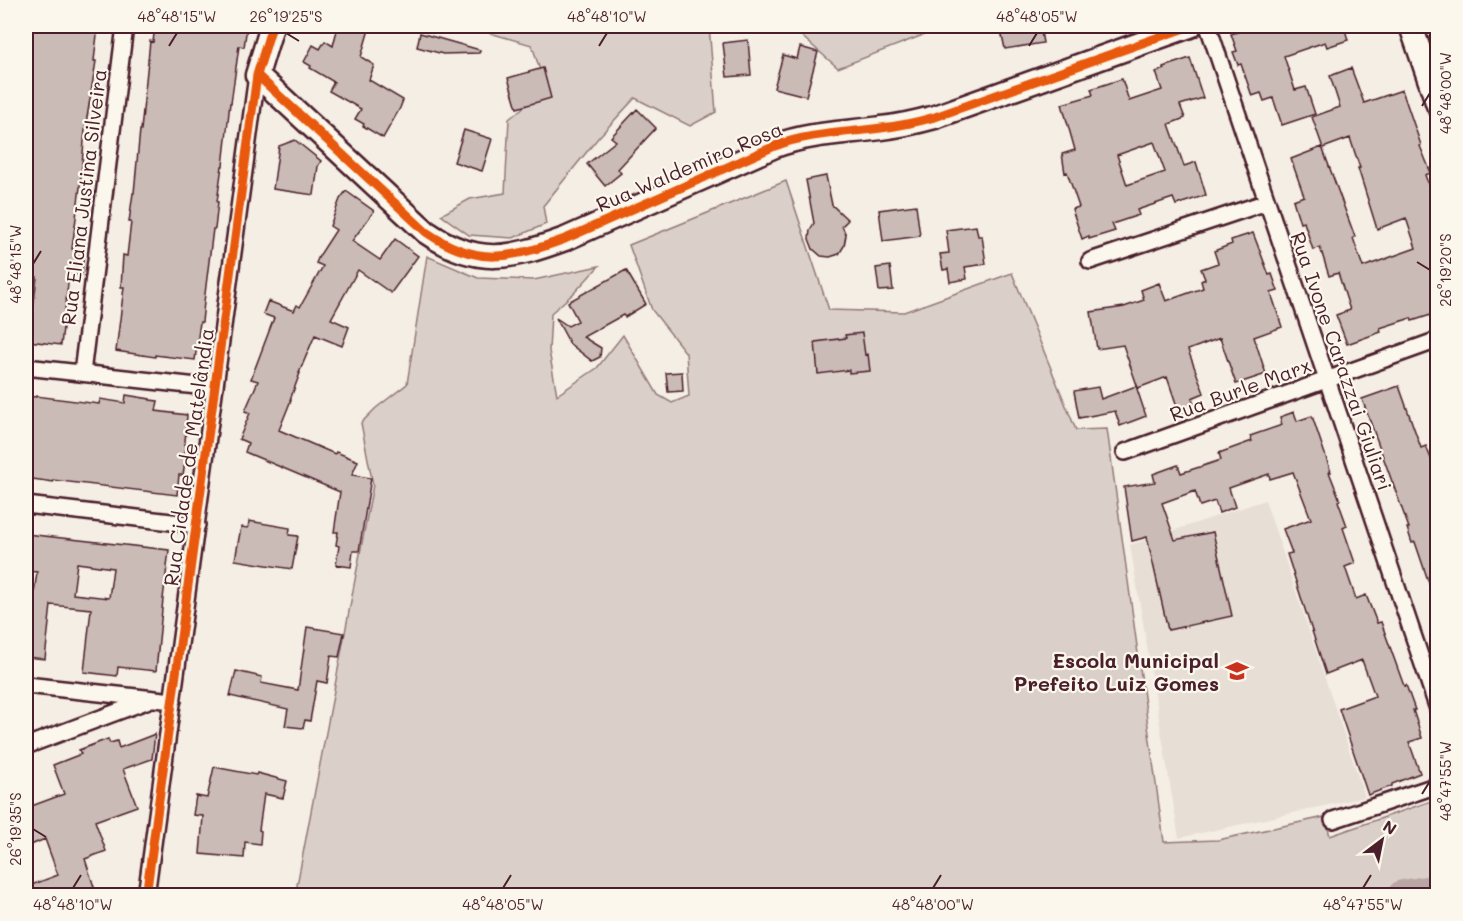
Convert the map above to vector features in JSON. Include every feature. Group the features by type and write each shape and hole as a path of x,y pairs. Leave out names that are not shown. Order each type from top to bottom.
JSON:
{"street":[{"name":"Rua Eliana Justina Silveira","path":"82,373 125,26"},
{"name":"Rua Cidade de Matelândia","path":"146,896 257,75 272,26"},
{"name":"Rua Waldemiro Rosa","path":"257,75 426,232 459,250 478,256 498,257 533,251 565,240 794,139 914,123 1190,26"},
{"name":"Rua Ivone Carazzai Giuliari","path":"1208,26 1437,710"},
{"path":"1411,26 1437,105"},
{"path":"1090,261 1267,202"},
{"name":"Rua Burle Marx","path":"1125,452 1437,340"},
{"path":"26,367 215,388"},
{"path":"26,505 197,525"},
{"path":"26,685 173,701"},
{"path":"26,746 152,699"},
{"path":"1333,820 1437,785"}],"shaded area":[{"path":"487,26 709,26 716,112 690,126 635,98 598,138 543,206 546,224 513,238 469,235 441,215 470,199 505,193 509,119 546,89 532,45 486,32"},
{"path":"790,26 930,26 931,32 838,68"},
{"path":"786,181 829,310 904,312 1012,273 1076,430 1107,429 1164,842 1218,840 1325,817 1330,836 1437,799 1437,895 295,896 373,485 361,423 407,384 427,256 478,278 534,280 599,266 574,293 551,313 549,351 557,395 597,368 623,335 658,395 672,403 689,396 686,353 652,310 629,245"},
{"name":"Escola Municipal Prefeito Luiz Gomes","path":"1265,500 1365,797 1179,838 1130,545"}],"building":[{"path":"26,26 98,26 94,61 96,61 85,130 72,249 84,250 82,275 69,275 61,345 29,341 37,277 26,276 26,244 32,245 35,213 26,212"},
{"path":"155,26 247,26 244,47 239,46 230,103 215,229 213,229 195,360 116,351 124,287 121,287 123,255 127,256 150,41 153,42"},
{"path":"338,26 370,26 361,57 374,65 369,80 403,100 383,138 355,119 361,109 329,91 334,82 304,62 313,45 320,49 325,41 333,46"},
{"path":"1000,26 1040,26 1043,43 1005,49"},
{"path":"1257,26 1344,26 1348,40 1327,47 1325,42 1284,56 1295,90 1306,87 1315,114 1282,125 1273,98 1264,101 1261,93 1252,96 1241,64 1238,65 1233,52 1237,51 1231,34"},
{"path":"420,33 480,50 479,53 443,54 417,47"},
{"path":"748,40 751,75 727,77 723,43"},
{"path":"800,47 818,52 806,96 774,88 783,55 797,59"},
{"path":"1190,58 1203,98 1180,105 1185,118 1169,124 1184,166 1196,162 1206,195 1176,205 1173,198 1137,210 1139,215 1112,224 1115,231 1082,239 1072,209 1079,207 1067,172 1065,173 1062,154 1075,150 1062,104 1093,95 1091,89 1122,79 1129,101 1162,90 1156,72 1164,69 1163,67","holes":["1154,142 1165,172 1127,185 1117,155"]},
{"path":"543,68 551,98 517,108 508,78"},
{"path":"1351,68 1364,103 1402,90 1431,173 1425,175 1437,208 1437,241 1433,242 1437,253 1437,313 1380,328 1381,332 1347,344 1336,315 1350,310 1338,273 1329,276 1320,247 1313,250 1304,222 1300,223 1293,200 1304,196 1291,159 1322,147 1355,237 1353,238 1363,267 1416,248 1406,218 1377,229 1350,138 1323,148 1312,117 1340,107 1330,76"},
{"path":"637,109 656,128 618,169 621,173 605,186 587,164 616,141 611,137"},
{"path":"464,130 492,139 482,171 454,162"},
{"path":"295,140 321,161 318,166 314,195 273,189 279,146"},
{"path":"826,176 832,205 848,220 842,226 846,235 844,246 839,254 830,257 821,256 813,249 809,239 814,223 806,180"},
{"path":"346,191 374,211 352,241 380,260 395,239 418,256 391,293 358,270 331,319 349,327 342,346 315,335 279,430 335,454 336,452 358,461 352,475 371,478 359,551 353,551 351,567 336,565 339,546 336,545 338,532 334,532 340,492 245,452 248,443 239,439 250,413 245,411 258,381 251,379 274,318 263,314 268,301 294,311 297,305 300,307 323,266 316,263 336,230 330,226 340,199"},
{"path":"916,205 920,236 883,241 879,210"},
{"path":"976,226 978,236 982,236 986,264 965,267 967,279 950,282 948,269 943,270 940,254 949,253 946,230"},
{"path":"1253,233 1269,275 1272,274 1278,291 1271,293 1282,327 1254,337 1266,374 1236,384 1220,338 1188,350 1204,393 1192,398 1196,410 1180,415 1167,377 1138,388 1123,345 1097,349 1091,312 1124,307 1144,300 1141,290 1159,283 1166,301 1203,288 1201,281 1205,279 1201,269 1218,263 1214,251 1232,244 1231,240"},
{"path":"890,266 893,290 879,291 876,268"},
{"path":"626,270 646,304 583,337 601,348 600,357 592,361 570,344 556,318 568,326 578,321 568,302"},
{"path":"862,333 870,371 849,373 849,370 818,374 815,342 846,338 845,335"},
{"path":"682,372 683,391 668,392 666,373"},
{"path":"1136,386 1146,416 1120,426 1115,411 1079,418 1074,391 1098,387 1101,399"},
{"path":"1399,386 1421,448 1426,446 1432,461 1437,459 1437,600 1435,601 1415,542 1412,543 1407,528 1409,528 1362,399"},
{"path":"126,395 158,401 156,411 187,415 184,455 186,455 183,475 179,475 177,495 26,478 28,420 26,420 26,396 99,404 100,399 125,403"},
{"path":"1294,412 1297,421 1312,416 1347,526 1343,528 1355,563 1345,567 1356,599 1366,595 1377,623 1381,622 1415,710 1413,710 1422,738 1409,742 1420,773 1368,795 1339,709 1375,696 1362,660 1326,674 1287,554 1292,553 1283,529 1311,519 1293,472 1270,479 1269,474 1229,488 1235,507 1219,513 1215,501 1200,506 1195,491 1162,503 1175,540 1213,532 1232,616 1168,630 1147,537 1132,541 1124,487 1155,482 1153,474 1178,465 1181,473 1221,460 1219,453 1252,441 1250,436 1282,425 1280,417"},
{"path":"249,521 290,528 289,535 298,536 292,569 235,560 241,527 248,528"},
{"path":"26,534 169,550 156,671 118,667 117,676 84,672 91,609 51,605 45,659 26,657 26,621 30,622 37,572 26,571","holes":["77,563 113,568 109,598 73,594"]},
{"path":"307,627 344,633 339,657 331,656 327,683 317,681 310,721 305,720 303,728 285,726 288,709 230,696 236,671 262,677 261,683 298,690"},
{"path":"155,734 152,759 123,769 137,806 95,821 106,851 85,859 95,890 81,896 26,896 26,887 58,875 45,839 26,847 26,808 64,794 53,765 81,754 79,750 108,739 110,743 117,741 119,748"},
{"path":"214,767 256,775 257,773 287,781 283,798 264,794 259,830 261,831 260,844 245,842 244,858 200,854 203,816 193,815 196,796 207,798"}],"waterway":[{"path":"1403,896 1438,890"}],"cycle path":[{"path":"146,896 257,75 272,26"},
{"path":"257,75 426,232 462,251 494,256 527,251 565,239 775,146 814,136 894,126 935,117 1190,26"}],"place":[{"name":"Escola Municipal Prefeito Luiz Gomes","path":"1237,671"}]}
